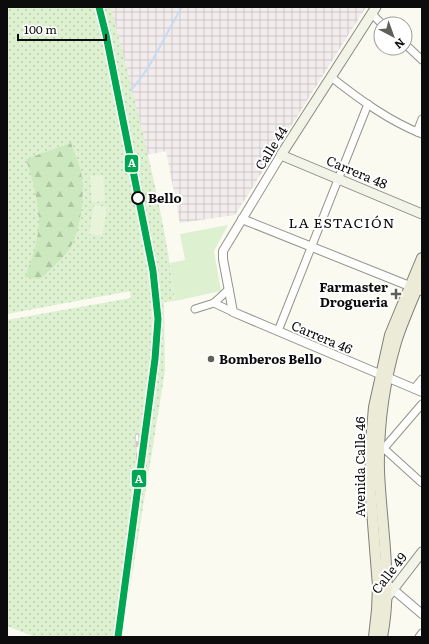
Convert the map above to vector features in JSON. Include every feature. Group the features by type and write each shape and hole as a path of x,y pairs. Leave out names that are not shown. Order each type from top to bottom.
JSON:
{"main road":[{"name":"Calle 44","path":"281,155 374,11"},
{"name":"Carrera 48","path":"281,155 422,214"},
{"name":"Avenida Calle 46","path":"416,289 422,258"},
{"name":"Avenida Calle 46","path":"374,637 377,610 377,576 372,518 370,464 374,406 416,289 422,277"},
{"name":"Avenida Calle 46","path":"382,637 386,598 389,586 380,500 381,449 385,393 384,377"},
{"name":"Calle 49","path":"389,586 422,552"},
{"name":"Calle 49","path":"377,610 386,598"}],"street":[{"path":"413,52 422,60"},
{"path":"331,77 394,121 419,133 422,120"},
{"path":"278,331 368,104"},
{"name":"Calle 44","path":"233,312 223,259 223,251 281,155"},
{"path":"242,219 416,289"},
{"path":"195,308 214,303 229,289"},
{"name":"Carrera 46","path":"214,303 422,392"},
{"path":"414,389 422,379"},
{"path":"421,479 381,449 422,404"},
{"path":"377,576 422,614"},
{"path":"419,637 422,633"}],"shaded area":[{"path":"111,7 366,7 235,215 180,223 166,151 147,155"}],"green space":[{"path":"7,7 111,7 148,153 170,264 175,301 164,302 165,371 122,637 35,637 7,626 7,320 131,298 130,291 7,314"},
{"path":"71,143 81,172 83,190 81,211 74,240 67,252 40,279 25,277 33,256 39,226 36,196 26,159"},
{"path":"103,175 105,201 92,202 90,176"},
{"path":"94,205 107,207 102,236 89,234"},
{"path":"228,225 214,251 221,291 175,301 170,263 185,260 180,234"}],"waterway":[{"path":"131,90 146,71 182,7"}],"railway":[{"path":"137,435 138,462"}],"transit line":[{"name":"A","path":"99,7 106,35 153,271 158,319 155,359 118,637"}],"place":[{"name":"Bello","path":"138,198"},
{"name":"Farmaster Drogueria","path":"396,294"},
{"name":"Bomberos Bello","path":"211,359"}],"district":[{"name":"LA ESTACIÓN","path":"342,223"}]}
